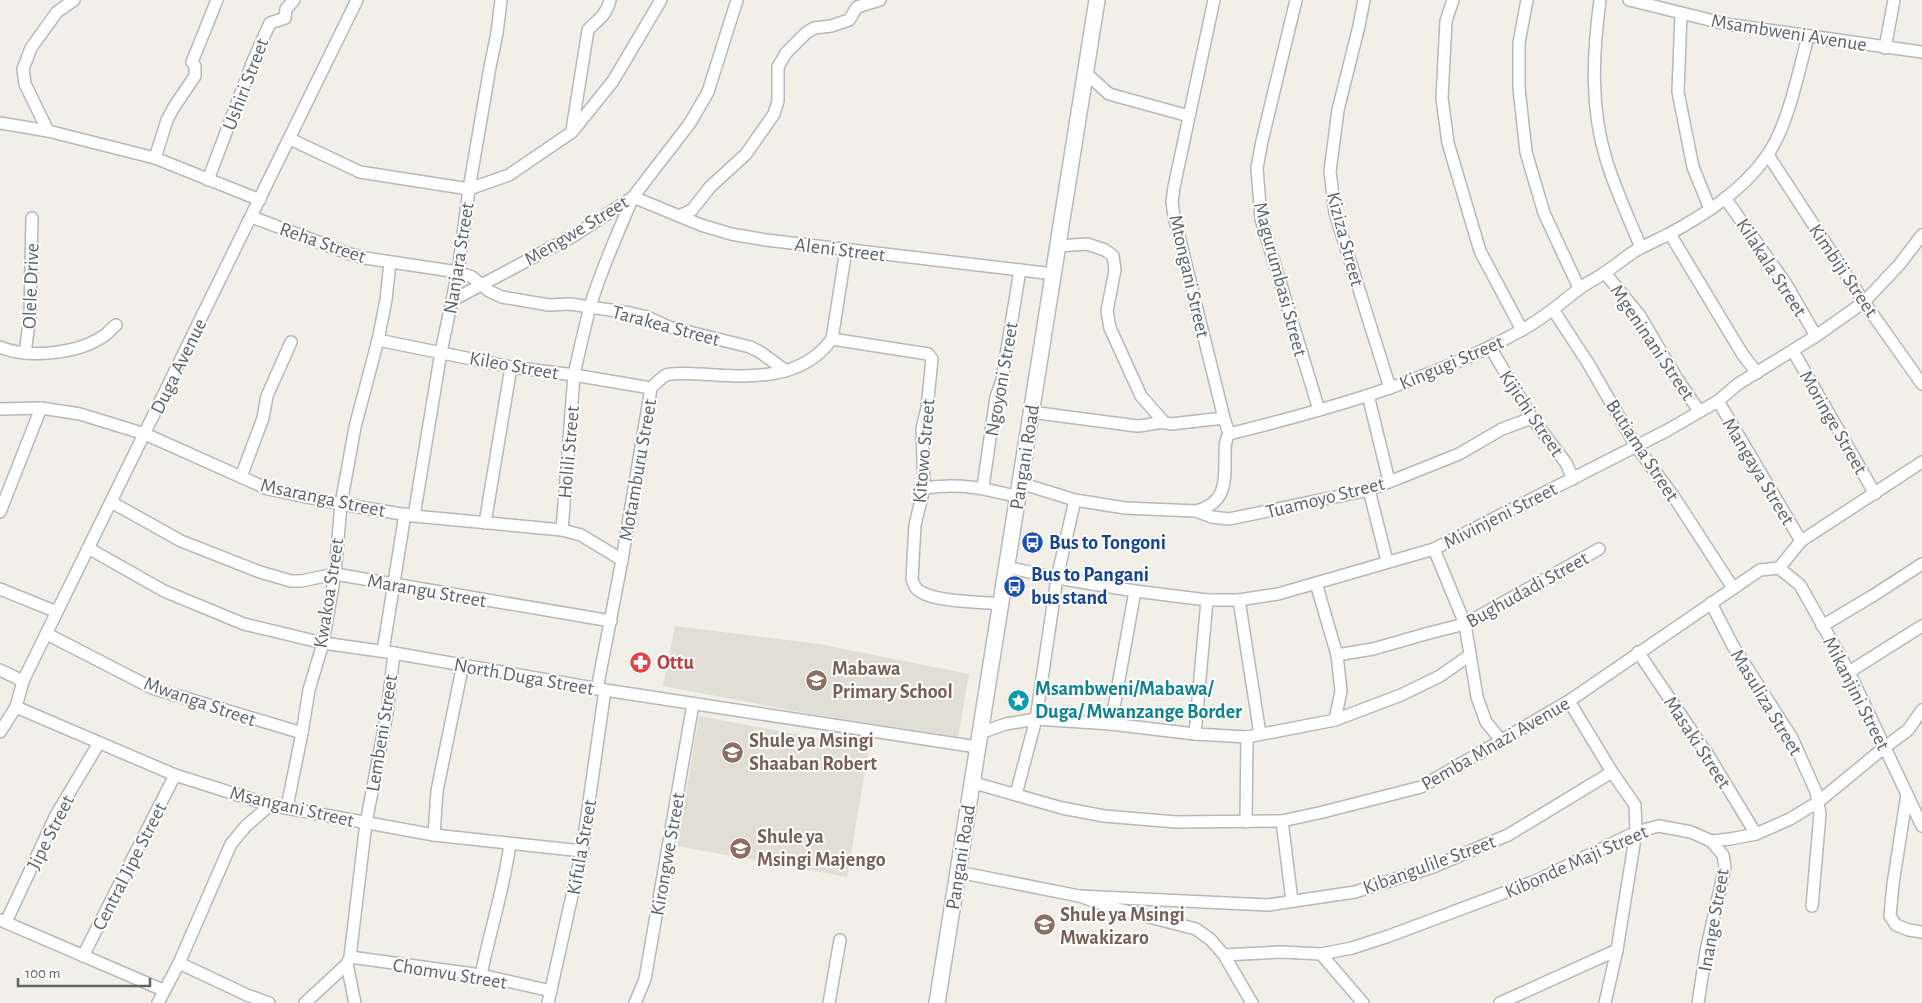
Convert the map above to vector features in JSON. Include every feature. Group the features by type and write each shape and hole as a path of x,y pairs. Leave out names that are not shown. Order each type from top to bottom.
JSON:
{"main road":[{"name":"Pangani Road","path":"937,1003 971,782 1087,74 1097,0"}],"street":[{"path":"48,131 26,84 22,68 31,48 57,6 74,0"},
{"path":"155,158 167,120 174,106 195,76 195,66 192,62 217,0"},
{"name":"Ushiri Street","path":"208,180 253,61 270,23 285,18 286,9 294,0"},
{"name":"Duga Avenue","path":"0,732 16,707 23,681 357,0"},
{"name":"Nanjara Street","path":"394,584 410,515 441,352 453,300 469,189 497,34 501,0"},
{"path":"572,132 588,30 601,19 608,9 610,0"},
{"path":"290,139 360,172 469,189 509,175 572,132 613,82 661,0"},
{"name":"Mengwe Street","path":"453,300 575,235 633,196 690,123 708,92 737,0"},
{"path":"679,216 692,210 710,187 746,154 774,114 778,100 778,67 786,53 806,33 814,28 831,26 849,20 857,7 880,0"},
{"name":"Mtongani Street","path":"1214,0 1172,202 1229,434"},
{"name":"Magurumbasi Street","path":"1296,0 1262,141 1257,168 1258,193 1260,218 1318,410"},
{"name":"Kiziza Street","path":"1364,0 1338,110 1330,171 1335,213 1390,388"},
{"path":"1453,0 1446,21 1442,98 1448,143 1480,251 1522,330"},
{"path":"1527,0 1519,43 1519,88 1526,152 1544,213 1580,288"},
{"path":"1600,0 1595,35 1595,104 1606,158 1641,248"},
{"name":"Msambweni Avenue","path":"1628,0 1726,24 1922,52"},
{"path":"1885,48 1894,0"},
{"path":"1681,14 1678,92 1693,167 1710,209"},
{"name":"Kingugi Street","path":"1229,434 1390,388 1473,356 1554,311 1580,288 1641,248 1670,234 1710,209 1726,198 1758,168 1768,155 1782,126 1808,37"},
{"path":"1087,74 1109,94 1189,116"},
{"path":"0,123 48,131 155,158 260,200"},
{"name":"Kimbiji Street","path":"1768,155 1864,302 1920,377"},
{"name":"Aleni Street","path":"633,196 701,225 731,234 846,250 1054,274"},
{"name":"Holili Street","path":"562,530 574,375 590,306 633,196"},
{"name":"Kilakala Street","path":"1726,198 1786,284 1816,336"},
{"name":"Reha Street","path":"252,217 350,254 458,272 472,277 481,285"},
{"name":"Olele Drive","path":"25,353 30,316 32,218"},
{"path":"1670,234 1743,355 1757,372"},
{"name":"Mivinjeni Street","path":"1006,567 1135,591 1207,600 1239,600 1278,594 1434,548 1666,431 1718,401 1738,384 1793,351 1864,302 1899,265 1922,235"},
{"path":"1058,246 1087,244 1105,250 1113,256 1115,270 1107,311 1110,328 1140,396 1163,421 1171,424 1224,418"},
{"path":"832,339 846,250"},
{"name":"Kwakoa Street","path":"287,807 309,690 322,643 335,574 341,504 355,427 378,340 386,300 390,262"},
{"name":"Ngoyoni Street","path":"983,488 996,397 1002,380 1020,270"},
{"name":"Mgeninani Street","path":"1605,273 1640,316 1676,377 1699,411"},
{"name":"Tarakea Street","path":"481,285 502,297 517,300 549,305 570,304 590,306 647,317 669,327 750,347 786,371"},
{"name":"Butiama Street","path":"1554,311 1588,363 1636,446 1674,497 1733,588"},
{"path":"0,347 18,353 53,354 89,343 104,336 116,324"},
{"name":"Motamburu Street","path":"601,690 610,621 651,388 666,375 696,374 753,377 786,371 808,361 827,346 832,339"},
{"name":"Kitowo Street","path":"832,339 928,354 932,359 922,429 924,488 915,525 912,569 915,587 921,593 940,598 1001,604"},
{"name":"Kileo Street","path":"378,340 511,367 651,388"},
{"path":"241,477 263,418 267,396 291,342"},
{"name":"Kijichi Street","path":"1490,347 1532,418 1566,463 1573,479"},
{"name":"Moringe Street","path":"1793,351 1875,494"},
{"path":"484,523 511,367"},
{"path":"1368,395 1389,481"},
{"name":"Mangaya Street","path":"1718,401 1801,541"},
{"path":"0,512 41,408"},
{"name":"Msaranga Street","path":"0,409 41,408 80,414 144,434 268,489 341,504 410,515 562,530 581,536 622,560"},
{"path":"1031,412 1137,426 1148,426 1163,421"},
{"name":"Tuamoyo Street","path":"1196,511 1212,517 1229,519 1369,490 1459,454 1502,429 1532,418"},
{"path":"924,488 957,486 1019,490 1125,508 1196,511 1214,504 1221,494 1225,482 1226,439 1229,434"},
{"path":"1779,568 1801,541 1922,462"},
{"path":"1369,490 1386,562"},
{"path":"1016,794 1036,719 1057,578 1075,500"},
{"name":"Marangu Street","path":"111,502 181,541 260,572 291,581 301,581 335,574 610,621"},
{"name":"North Duga Street","path":"88,548 164,591 244,624 322,643 463,664 601,690 693,704 978,740"},
{"path":"1434,548 1465,624 1477,697 1486,722 1501,740"},
{"name":"Bughudadi Street","path":"1337,655 1373,649 1465,624 1600,549"},
{"path":"1822,626 1922,564"},
{"name":"Pemba Mnazi Avenue","path":"971,782 1062,808 1104,816 1176,822 1282,821 1421,787 1569,702 1638,652 1760,570 1779,568"},
{"name":"Mikanjini Street","path":"1779,568 1800,585 1849,672 1922,826"},
{"path":"1316,583 1337,655 1341,692 1335,720"},
{"name":"Lembeni Street","path":"355,1003 348,960 366,823 387,713 394,584"},
{"path":"0,589 57,612"},
{"path":"1111,724 1135,591"},
{"path":"1195,734 1207,600"},
{"path":"1239,600 1260,734"},
{"name":"Masuliza Street","path":"1711,603 1733,646 1792,738 1816,792 1820,814 1812,906"},
{"path":"1849,672 1922,626"},
{"name":"Mwanga Street","path":"47,634 152,688 302,733"},
{"name":"Masaki Street","path":"1638,652 1708,755 1756,834"},
{"path":"978,740 1006,724 1036,719 1247,737 1335,720 1401,695 1440,676 1470,655"},
{"path":"434,835 437,791 463,664"},
{"path":"0,670 23,681"},
{"name":"Kifula Street","path":"551,999 582,851 601,690"},
{"path":"1569,702 1612,772 1635,805 1636,832 1617,950 1605,1003"},
{"name":"Kirongwe Street","path":"635,1003 645,980 693,704"},
{"name":"Msangani Street","path":"16,707 175,775 270,805 434,835 582,851"},
{"name":"Kibonde Maji Street","path":"1224,955 1281,952 1321,954 1352,948 1538,880 1636,832 1659,826 1691,832 1711,841 1756,834 1790,819 1818,802 1908,730 1922,710"},
{"path":"1908,730 1922,730"},
{"path":"1246,822 1247,737"},
{"name":"Jipe Street","path":"3,921 56,815 99,744"},
{"name":"Kibangulile Street","path":"1079,896 1268,905 1355,892 1433,867 1508,835 1612,772"},
{"name":"Central Jipe Street","path":"83,956 175,775"},
{"path":"1907,794 1892,884 1890,916 1896,925 1922,932"},
{"path":"158,1003 231,844 246,826 270,805"},
{"path":"1282,821 1292,901"},
{"name":"Inange Street","path":"1698,1003 1706,951 1725,867 1723,855 1711,841"},
{"path":"481,975 498,896 504,883 510,844"},
{"path":"958,872 1079,896 1114,908 1196,929 1211,940 1224,955 1252,1003"},
{"path":"3,921 163,990"},
{"path":"829,1003 840,940"},
{"path":"1500,1003 1515,1000 1617,950"},
{"path":"1321,954 1363,1003"},
{"path":"304,1003 348,960"},
{"name":"Chomvu Street","path":"348,960 481,975 551,999"},
{"path":"178,963 245,999 268,1003"}],"shaded area":[{"name":"Mabawa Primary School","path":"675,626 819,644 969,674 958,737 811,714 663,686"},
{"path":"699,716 869,748 847,877 677,846"}],"place":[{"name":"Bus to Tongoni","path":"1033,542"},
{"name":"Bus to Pangani bus stand","path":"1015,586"},
{"name":"Ottu","path":"641,662"},
{"name":"Mabawa Primary School","path":"816,680"},
{"name":"Msambweni/Mabawa/ Duga/ Mwanzange Border","path":"1019,700"},
{"name":"Shule ya Msingi Shaaban Robert","path":"733,752"},
{"name":"Shule ya Msingi Majengo","path":"741,848"},
{"name":"Shule ya Msingi Mwakizaro","path":"1044,925"}]}
